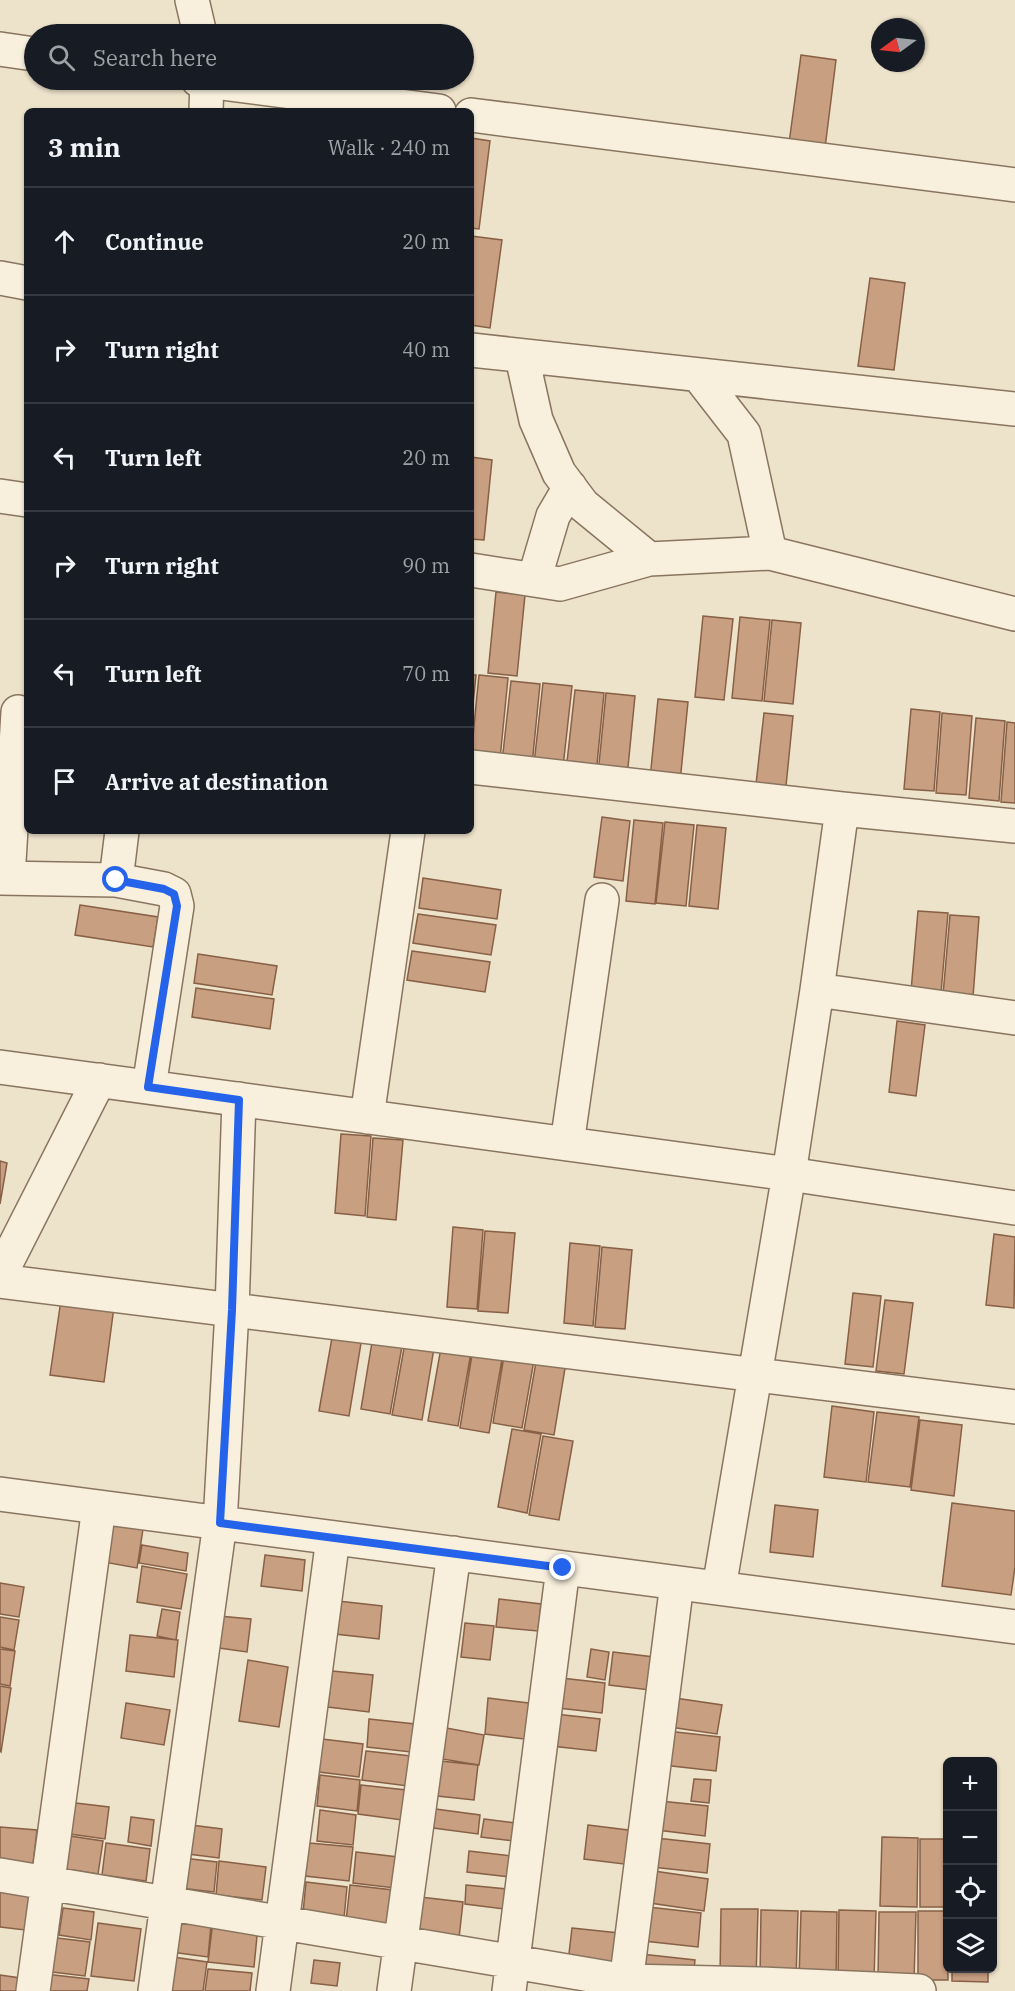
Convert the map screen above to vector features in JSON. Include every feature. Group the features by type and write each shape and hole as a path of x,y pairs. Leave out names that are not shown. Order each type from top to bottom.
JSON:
{"street":[{"path":"192,0 198,24"},
{"path":"0,49 24,53"},
{"path":"225,90 408,108"},
{"path":"474,115 1015,185"},
{"path":"0,278 24,282"},
{"path":"474,350 1015,409"},
{"path":"522,357 536,420 559,473 583,505 649,559"},
{"path":"699,376 744,434 770,553"},
{"path":"534,580 553,516 570,487"},
{"path":"0,496 24,500"},
{"path":"474,570 560,584 649,559 770,553 1015,614"},
{"path":"15,712 4,878 116,880 164,889 174,894 177,906 148,1087"},
{"path":"474,767 1015,826"},
{"path":"719,1588 789,1174 842,809"},
{"path":"116,880 122,834"},
{"path":"368,1117 408,834"},
{"path":"567,1144 602,900"},
{"path":"817,990 1015,1018"},
{"path":"0,1067 789,1174 1015,1208"},
{"path":"0,1275 99,1080"},
{"path":"155,1991 220,1523 232,1310 239,1100"},
{"path":"0,1281 1015,1407"},
{"path":"0,1494 1015,1627"},
{"path":"33,1991 99,1507"},
{"path":"273,1991 333,1538"},
{"path":"394,1991 454,1553"},
{"path":"511,1977 563,1568"},
{"path":"626,1986 677,1583"},
{"path":"0,1875 400,1943 511,1977 626,1986 772,1984 919,1991"}],"building":[{"path":"801,55 836,60 825,148 789,143"},
{"path":"474,138 490,141 479,229 474,228"},
{"path":"474,236 502,240 490,328 474,325"},
{"path":"870,278 905,283 894,370 858,366"},
{"path":"474,457 492,460 484,540 474,539"},
{"path":"496,592 525,595 517,676 488,673"},
{"path":"703,616 733,619 724,700 695,697"},
{"path":"740,617 770,620 762,701 732,698"},
{"path":"772,620 801,623 793,704 764,701"},
{"path":"479,675 508,678 500,759 474,756 474,726"},
{"path":"511,681 540,684 532,765 502,762"},
{"path":"543,683 572,686 563,767 534,764"},
{"path":"575,690 604,693 596,774 566,771"},
{"path":"606,693 635,696 627,777 598,774"},
{"path":"658,699 688,702 680,782 650,779"},
{"path":"911,709 940,712 934,791 904,789"},
{"path":"764,713 793,716 785,796 755,793"},
{"path":"942,713 972,716 966,795 936,793"},
{"path":"976,718 1005,721 999,801 969,798"},
{"path":"1007,722 1015,723 1015,803 1001,802"},
{"path":"602,817 630,821 623,881 594,877"},
{"path":"634,820 663,823 655,904 626,901"},
{"path":"665,822 694,825 686,906 656,903"},
{"path":"697,825 726,828 718,909 689,906"},
{"path":"423,878 501,890 497,919 419,908"},
{"path":"80,905 158,917 153,947 75,935"},
{"path":"918,911 948,913 941,993 911,991"},
{"path":"418,914 496,925 491,955 413,943"},
{"path":"950,915 979,917 973,997 943,995"},
{"path":"412,951 490,962 485,992 407,980"},
{"path":"198,954 277,966 272,995 194,983"},
{"path":"196,988 274,999 270,1029 192,1017"},
{"path":"897,1021 925,1025 916,1096 889,1092"},
{"path":"341,1134 371,1136 365,1216 335,1213"},
{"path":"373,1138 403,1140 396,1220 367,1217"},
{"path":"0,1161 7,1163 0,1204"},
{"path":"453,1227 483,1230 477,1309 447,1307"},
{"path":"485,1231 515,1233 508,1313 478,1311"},
{"path":"994,1234 1015,1237 1014,1308 986,1305"},
{"path":"570,1243 600,1246 593,1326 564,1323"},
{"path":"602,1247 632,1250 625,1329 595,1327"},
{"path":"853,1293 881,1296 873,1367 845,1364"},
{"path":"61,1300 114,1307 104,1382 50,1375"},
{"path":"885,1300 913,1303 904,1374 876,1371"},
{"path":"374,1330 404,1335 390,1414 361,1409"},
{"path":"333,1332 362,1337 349,1416 319,1411"},
{"path":"406,1337 435,1342 422,1420 392,1415"},
{"path":"442,1342 472,1347 458,1426 428,1421"},
{"path":"506,1344 536,1349 522,1428 493,1423"},
{"path":"473,1349 503,1354 489,1433 460,1428"},
{"path":"538,1351 567,1356 554,1435 524,1430"},
{"path":"832,1406 874,1412 866,1482 824,1477"},
{"path":"877,1412 919,1417 910,1487 868,1482"},
{"path":"920,1420 962,1425 954,1496 911,1490"},
{"path":"512,1429 541,1434 527,1513 498,1507"},
{"path":"543,1436 573,1441 559,1520 529,1515"},
{"path":"952,1503 1015,1511 1015,1567 1011,1595 942,1586"},
{"path":"775,1505 818,1510 813,1557 770,1552"},
{"path":"105,1523 143,1529 137,1568 98,1561"},
{"path":"142,1545 188,1553 186,1571 139,1563"},
{"path":"265,1555 305,1560 302,1591 261,1586"},
{"path":"142,1566 187,1574 181,1609 137,1602"},
{"path":"0,1583 24,1587 19,1617 0,1614"},
{"path":"499,1599 541,1604 538,1631 496,1627"},
{"path":"338,1601 382,1606 379,1639 335,1634"},
{"path":"162,1609 180,1612 176,1640 157,1636"},
{"path":"208,1615 251,1619 247,1652 205,1646"},
{"path":"0,1617 19,1620 14,1650 0,1647"},
{"path":"465,1623 494,1626 490,1660 461,1657"},
{"path":"130,1635 178,1640 174,1677 126,1671"},
{"path":"0,1649 15,1651 10,1686 0,1684"},
{"path":"591,1649 609,1652 605,1680 587,1677"},
{"path":"613,1652 654,1657 650,1690 609,1685"},
{"path":"248,1660 288,1667 279,1727 239,1721"},
{"path":"332,1671 373,1675 369,1712 328,1707"},
{"path":"561,1678 605,1683 602,1713 558,1708"},
{"path":"0,1686 11,1688 1,1752 0,1751"},
{"path":"488,1698 537,1704 532,1740 485,1734"},
{"path":"675,1698 722,1705 717,1734 670,1727"},
{"path":"126,1703 170,1710 164,1745 121,1738"},
{"path":"555,1714 600,1719 596,1751 551,1746"},
{"path":"369,1719 415,1724 411,1752 367,1747"},
{"path":"441,1727 484,1735 479,1765 436,1758"},
{"path":"667,1731 720,1737 716,1771 663,1765"},
{"path":"322,1739 363,1744 359,1777 319,1772"},
{"path":"366,1751 411,1756 408,1786 362,1780"},
{"path":"431,1760 478,1765 474,1800 428,1795"},
{"path":"320,1775 360,1780 357,1811 317,1806"},
{"path":"694,1779 711,1780 709,1803 691,1801"},
{"path":"361,1785 406,1790 402,1820 358,1814"},
{"path":"660,1801 708,1806 705,1836 657,1830"},
{"path":"67,1802 109,1807 105,1839 63,1833"},
{"path":"428,1808 480,1815 478,1834 426,1827"},
{"path":"320,1810 356,1815 353,1845 317,1841"},
{"path":"131,1817 154,1820 151,1846 128,1842"},
{"path":"484,1819 515,1823 514,1841 481,1837"},
{"path":"191,1825 222,1829 219,1858 188,1854"},
{"path":"588,1825 636,1831 632,1865 584,1859"},
{"path":"0,1827 37,1830 33,1864 0,1860"},
{"path":"63,1835 103,1841 98,1874 59,1868"},
{"path":"882,1837 918,1838 917,1907 880,1906"},
{"path":"656,1838 710,1844 707,1873 652,1867"},
{"path":"920,1839 943,1839 943,1907 920,1907"},
{"path":"106,1843 150,1849 146,1881 102,1875"},
{"path":"309,1843 353,1847 349,1881 305,1876"},
{"path":"469,1851 512,1856 510,1877 467,1872"},
{"path":"356,1852 398,1857 395,1888 353,1883"},
{"path":"183,1858 217,1862 214,1892 180,1888"},
{"path":"219,1861 266,1867 262,1900 216,1895"},
{"path":"654,1871 708,1879 704,1911 650,1903"},
{"path":"306,1882 347,1887 344,1918 303,1913"},
{"path":"350,1885 393,1890 390,1926 346,1921"},
{"path":"466,1885 507,1889 504,1909 465,1904"},
{"path":"0,1888 30,1893 25,1930 0,1927"},
{"path":"420,1897 463,1902 459,1938 416,1934"},
{"path":"648,1907 701,1913 698,1947 644,1941"},
{"path":"63,1908 94,1912 91,1940 59,1935"},
{"path":"721,1909 758,1909 756,1978 720,1977"},
{"path":"761,1910 798,1911 796,1980 760,1979"},
{"path":"839,1910 876,1911 874,1980 838,1979"},
{"path":"801,1911 837,1912 836,1981 799,1980"},
{"path":"918,1911 943,1911 943,1973 948,1973 948,1980 918,1980"},
{"path":"879,1912 916,1912 914,1981 878,1980"},
{"path":"168,1919 211,1925 208,1957 164,1951"},
{"path":"213,1921 258,1926 254,1967 208,1962"},
{"path":"98,1923 141,1929 134,1981 91,1976"},
{"path":"572,1928 619,1933 615,1967 568,1962"},
{"path":"49,1937 90,1942 85,1976 44,1971"},
{"path":"641,1954 695,1960 693,1979 638,1972"},
{"path":"166,1956 207,1962 203,1991 171,1991"},
{"path":"314,1960 340,1963 337,1986 311,1983"},
{"path":"208,1969 252,1973 250,1991 205,1991"},
{"path":"952,1973 988,1973 988,1982 952,1981"},
{"path":"45,1974 89,1979 87,1991 43,1991"},
{"path":"0,1975 20,1978 18,1991 0,1991"}],"route":[{"path":"116,880 164,889 174,894 177,906 148,1087 239,1100 232,1310 220,1523 563,1568"}]}
